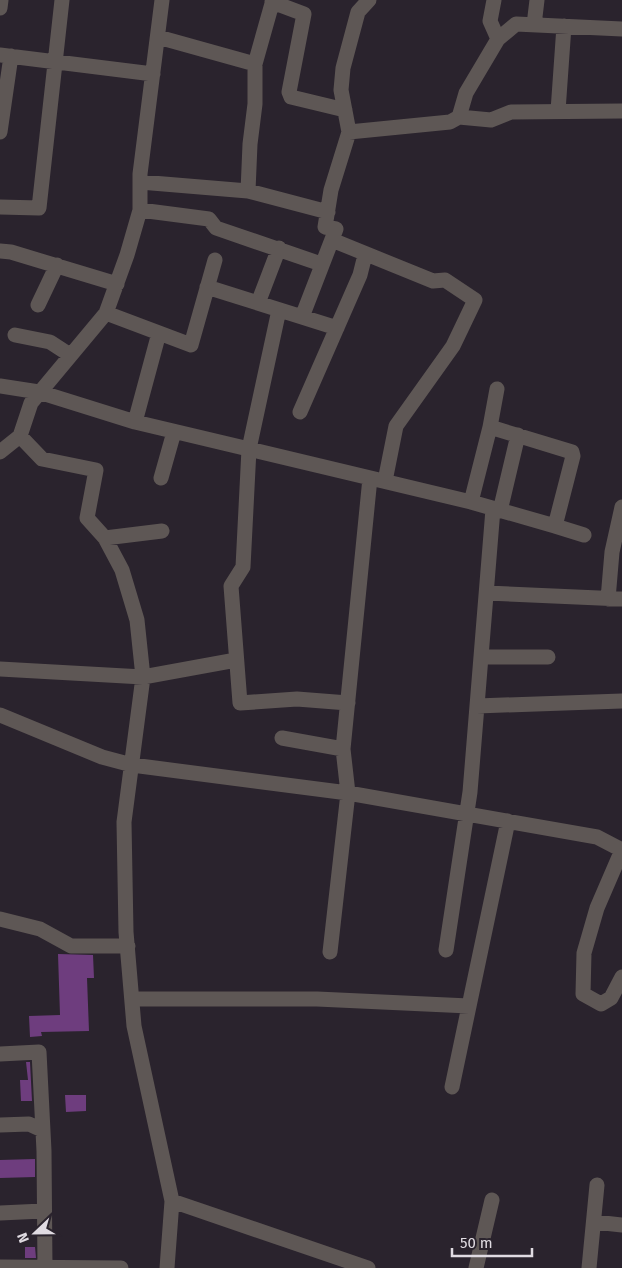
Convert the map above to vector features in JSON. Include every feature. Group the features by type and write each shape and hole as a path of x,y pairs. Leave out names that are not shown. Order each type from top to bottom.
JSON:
{"street":[{"path":"0,8 1,0"},
{"path":"0,207 39,208 62,0"},
{"path":"0,452 20,436 31,403 106,313 140,210 140,182 162,0"},
{"path":"302,317 321,264 336,230 325,227 331,190 349,132 341,90 343,68 358,12 369,0"},
{"path":"494,0 490,21 498,40"},
{"path":"534,24 537,0"},
{"path":"248,191 250,144 255,104 255,64 273,1 304,14 289,92 291,97 345,110"},
{"path":"459,117 466,93 498,40 516,24 622,28"},
{"path":"558,111 564,26"},
{"path":"158,36 255,64"},
{"path":"0,132 5,55 153,74"},
{"path":"349,132 450,122 459,117 491,120 511,112 622,111"},
{"path":"140,182 248,191 328,212"},
{"path":"140,210 209,219 216,228 280,248 321,264"},
{"path":"330,952 348,794 343,749 378,479 396,426 453,346 475,300 445,280 433,281 332,240"},
{"path":"258,303 280,248"},
{"path":"0,251 11,252 116,284"},
{"path":"300,412 360,275 365,254"},
{"path":"106,313 191,345 215,260"},
{"path":"38,305 57,266"},
{"path":"207,287 337,328"},
{"path":"279,310 248,449 243,567 231,586 240,703 297,699 348,703"},
{"path":"135,422 159,333"},
{"path":"15,335 50,342 70,354"},
{"path":"0,386 40,392 135,422 472,502 584,534"},
{"path":"472,502 498,389"},
{"path":"490,427 572,452 573,456 556,526"},
{"path":"161,478 174,432"},
{"path":"446,950 467,814 487,593 497,510 518,435"},
{"path":"20,436 42,459 96,470 87,518 105,538 122,570 137,620 143,678 124,822 128,946 134,1026 172,1201 167,1268"},
{"path":"487,593 615,599 612,552 622,506"},
{"path":"105,538 162,531"},
{"path":"482,657 548,657"},
{"path":"0,669 143,678 236,660"},
{"path":"477,706 622,701"},
{"path":"0,715 102,757 132,765 348,794 597,837 622,850 597,908 584,953 584,994 601,1004 611,998 622,977"},
{"path":"282,738 343,749"},
{"path":"452,1087 508,821"},
{"path":"0,920 40,928 71,946 128,946"},
{"path":"132,999 317,999 469,1006"},
{"path":"0,1054 39,1052 44,1151 43,1212 45,1267"},
{"path":"0,1125 29,1124 42,1130"},
{"path":"589,1268 597,1185"},
{"path":"476,1268 492,1200"},
{"path":"172,1201 365,1267"},
{"path":"0,1213 43,1212"},
{"path":"594,1222 622,1225"},
{"path":"0,1267 121,1268"}],"building":[{"path":"58,954 93,955 94,978 87,978 89,1031 41,1032 42,1036 30,1037 29,1016 60,1015"},
{"path":"26,1062 30,1062 32,1101 21,1101 20,1080 28,1080"},
{"path":"65,1095 86,1095 86,1111 66,1112"},
{"path":"35,1159 35,1177 0,1178 0,1160"},
{"path":"25,1247 35,1247 36,1258 25,1258"}]}
